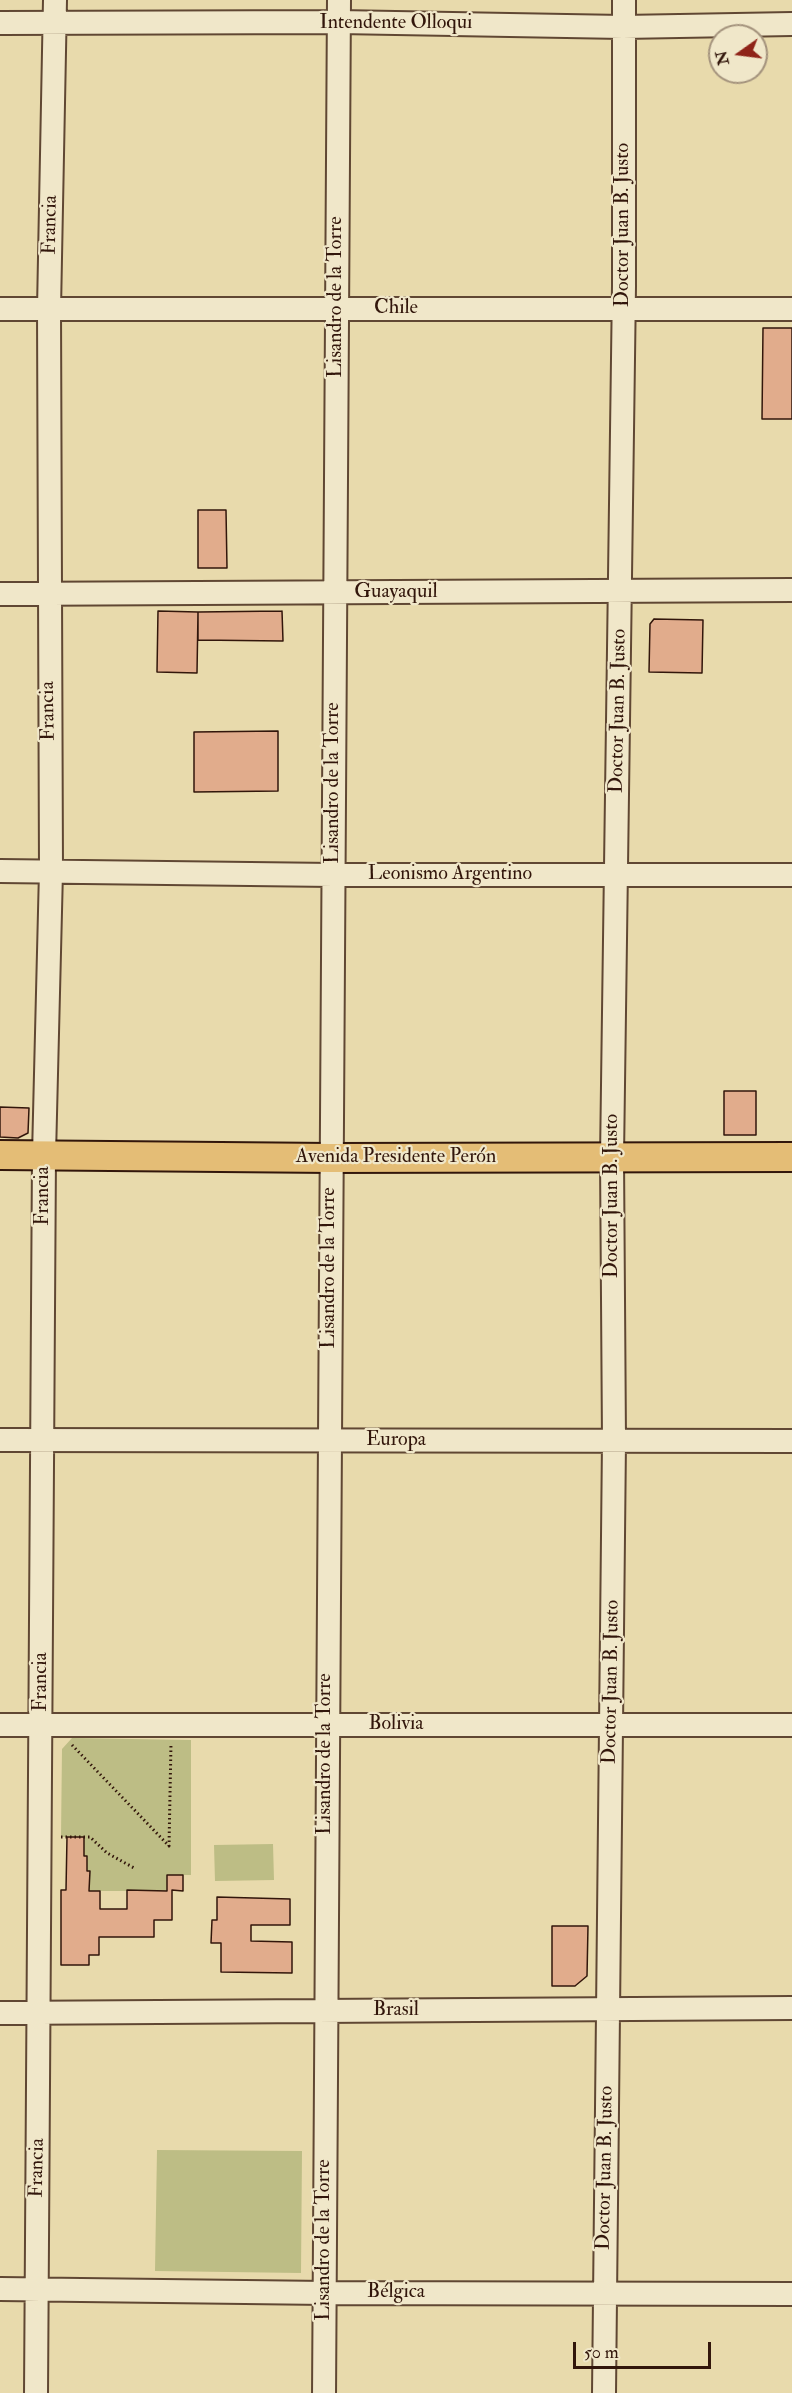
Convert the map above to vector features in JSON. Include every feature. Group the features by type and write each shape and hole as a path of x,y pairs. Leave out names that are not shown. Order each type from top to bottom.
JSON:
{"main road":[{"name":"Avenida Presidente Perón","path":"0,1155 331,1158 792,1157"}],"street":[{"name":"Francia","path":"36,2393 44,1155 51,871 48,594 49,309 55,0"},
{"name":"Doctor Juan B. Justo","path":"604,2393 614,1441 612,1157 624,309 624,0"},
{"name":"Intendente Olloqui","path":"0,23 56,24 339,11 623,27 792,24"},
{"name":"Lisandro de la Torre","path":"324,2393 326,2293 324,2011 339,11"},
{"name":"Chile","path":"0,309 792,309"},
{"name":"Guayaquil","path":"0,594 792,590"},
{"name":"Leonismo Argentino","path":"0,871 333,875 792,875"},
{"name":"Europa","path":"0,1440 792,1441"},
{"name":"Bolivia","path":"0,1725 792,1725"},
{"name":"Brasil","path":"0,2013 792,2008"},
{"name":"Bélgica","path":"0,2289 326,2293 792,2294"}],"path":[{"path":"69,1741 169,1846 171,1740"},
{"path":"62,1837 90,1837 107,1852 136,1869"}],"green space":[{"path":"72,1738 191,1740 191,1875 167,1875 167,1891 89,1891 90,1872 87,1871 84,1856 84,1837 61,1837 62,1749"},
{"path":"273,1844 274,1880 215,1881 214,1845"},
{"path":"157,2150 302,2151 301,2273 155,2271"}],"building":[{"path":"763,328 792,328 792,419 762,419"},
{"path":"198,510 226,510 227,568 198,568"},
{"path":"158,611 198,612 197,673 157,672"},
{"path":"282,611 283,641 198,640 198,612"},
{"path":"654,619 703,620 702,673 649,672 650,624"},
{"path":"278,731 278,791 194,792 194,732"},
{"path":"724,1091 756,1091 756,1135 724,1135"},
{"path":"0,1107 29,1108 28,1133 18,1138 0,1137"},
{"path":"67,1837 84,1837 84,1856 87,1856 87,1871 90,1871 89,1891 100,1891 100,1909 127,1909 127,1890 167,1891 167,1875 183,1875 183,1891 172,1890 172,1920 154,1920 154,1937 99,1937 99,1955 89,1955 89,1965 61,1965 61,1890 66,1890"},
{"path":"217,1897 290,1899 290,1925 251,1925 251,1941 292,1942 292,1973 221,1972 221,1943 211,1943 212,1920 217,1920"},
{"path":"552,1926 588,1926 587,1976 575,1986 552,1986"}]}
